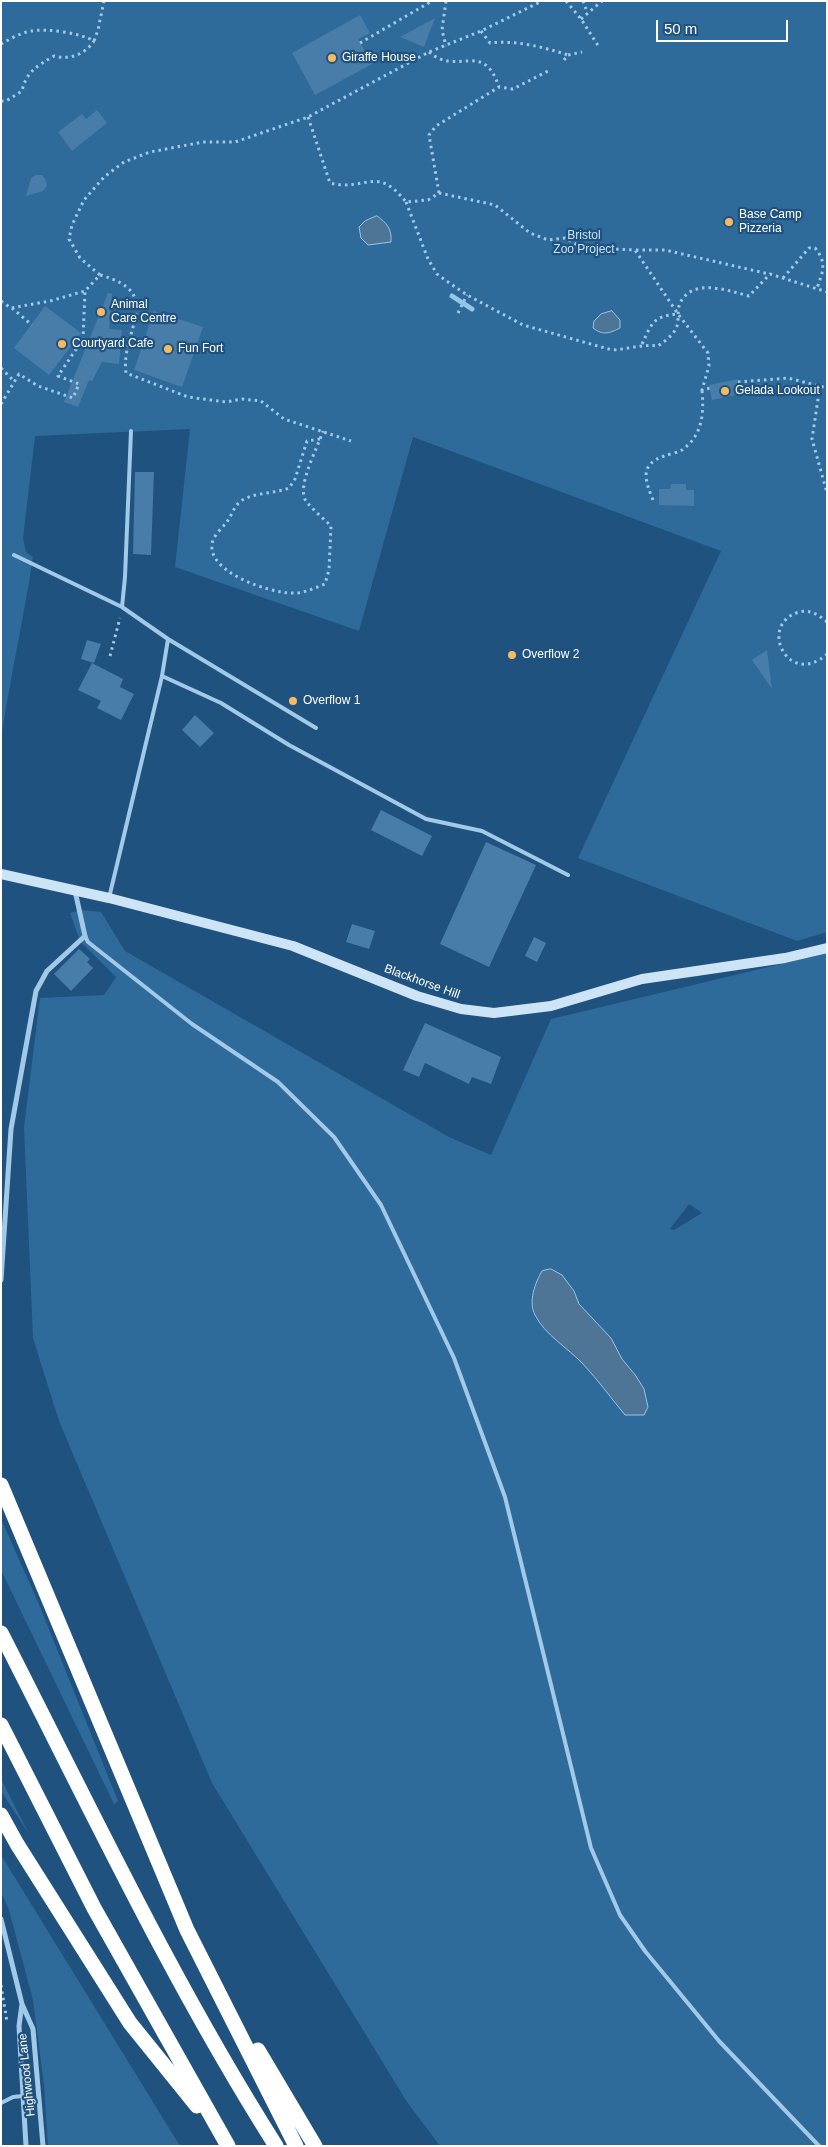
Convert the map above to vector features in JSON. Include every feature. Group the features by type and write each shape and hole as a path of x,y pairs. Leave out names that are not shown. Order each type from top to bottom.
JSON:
{"highway":[{"path":"1,1485 187,1930 296,2146"},
{"path":"1,1633 136,1900 244,2096 276,2146"},
{"path":"1,1725 94,1908 226,2143"},
{"path":"1,1815 17,1844 130,2024 226,2143"},
{"path":"187,1930 315,2146"}],"main road":[{"name":"Blackhorse Hill","path":"1,874 109,898 293,946 417,996 461,1009 494,1013 551,1006 642,980 785,958 827,948"}],"street":[{"path":"1,1280 11,1129 30,1014 36,991 47,971 86,936 75,891"},
{"name":"Highwood Lane","path":"1,1919 22,2004 33,2029 43,2146"},
{"name":"Highwood Lane","path":"22,2004 18,2026 26,2146"}],"lane":[{"path":"122,607 131,431"},
{"path":"14,555 122,607 168,639 316,728"},
{"path":"109,898 162,676 168,639"},
{"path":"162,676 221,703 289,744 426,819 482,831 568,874"},
{"path":"86,936 88,942 192,1024 278,1082 334,1137 381,1204 454,1358 506,1497 591,1848 620,1915 645,1951 719,2041 819,2146"},
{"path":"1,2103 23,2096"}],"path":[{"path":"1,101 6,101 22,91 25,78 39,65 54,56 66,59 78,55 94,41 104,1"},
{"path":"360,43 432,1"},
{"path":"446,1 442,30 446,46"},
{"path":"351,441 284,420 261,401 242,399 226,402 188,396 126,373 124,364 135,324 136,304 132,290 119,280 100,275 80,258 69,239 72,225 84,200 104,177 124,162 150,152 203,142 235,142 308,117 429,52 481,31 542,1"},
{"path":"566,1 582,19 599,47"},
{"path":"583,1 586,9"},
{"path":"582,19 602,1"},
{"path":"1,44 29,31 39,30 60,32 94,41"},
{"path":"481,31 490,43 501,42 542,47 568,55 582,52"},
{"path":"429,52 436,58 455,63 473,60 486,64 494,72 499,87"},
{"path":"564,60 568,55"},
{"path":"440,193 428,135 436,126 499,87 513,89 550,70"},
{"path":"308,117 330,183 341,186 374,180 386,183 406,202 428,259 437,274 466,297 523,325 612,350 627,349 642,344 658,346 672,334 677,326 680,302 690,292 712,286 749,296 770,274"},
{"path":"406,202 428,200 440,193 495,205 530,234 548,240 565,238 596,255 615,250 665,250 770,274 827,292"},
{"path":"783,279 809,248 815,248 823,262 823,271 817,288"},
{"path":"635,250 678,314 708,353 709,366 702,390 704,409 701,428 681,451 653,460 647,466 645,481 653,500"},
{"path":"11,308 50,301 85,291 100,275"},
{"path":"1,404 19,374 38,386 73,398 79,384 58,376 83,339 85,291"},
{"path":"458,313 466,297"},
{"path":"1,301 32,325"},
{"path":"642,344 653,322 662,316 678,314"},
{"path":"1,368 14,381"},
{"path":"738,382 788,378 827,388"},
{"path":"820,386 812,439 827,493"},
{"path":"702,390 710,388"},
{"path":"320,439 307,441 289,488 242,501 234,508 228,521 212,541 211,547 214,555 230,573 267,589 292,594 325,584 328,570 331,526 305,500 302,486 320,439 323,431"},
{"path":"110,656 122,607"},
{"path":"827,622 821,616 811,612 801,612 791,615 783,622 779,632 782,652 790,660 799,664 810,665 819,661 827,654"}],"green space":[{"name":"Bristol Zoo Project","path":"1,1 827,1 827,932 797,941 578,858 721,551 413,437 359,631 175,567 190,429 35,436 23,538 26,552 33,557 1,739"},
{"path":"82,910 101,912 125,951 449,1137 491,1155 551,1019 827,953 827,2146 440,2146 407,2102 212,1783 59,1421 33,1338 24,1127 40,998 104,995 116,977 80,941 70,913","holes":["689,1204 702,1213 674,1230 670,1229"]},
{"path":"1,1519 38,1602 118,1801 114,1804 1,1570"},
{"path":"1,1779 29,1834 1,1791"},
{"path":"1,1855 180,2146 48,2146 44,2085 33,2000 9,1910 1,1892"}],"shaded area":[{"path":"377,216 388,227 391,233 391,242 368,245 361,238 359,227 365,221"},
{"path":"612,311 620,320 620,328 606,333 593,328 594,321 601,314"},
{"path":"551,1269 562,1275 574,1291 579,1304 611,1338 622,1359 636,1376 644,1389 648,1407 644,1415 625,1415 583,1364 539,1322 533,1310 533,1293 542,1271"}],"building":[{"name":"Giraffe House","path":"360,15 370,33 358,39 372,64 315,95 292,53"},
{"path":"435,18 424,47 400,37"},
{"path":"97,110 107,123 72,151 58,132 82,114 86,119"},
{"path":"36,175 42,175 46,180 47,186 43,191 26,196 31,178"},
{"path":"108,293 112,294 109,329 122,330 119,364 102,362 92,381 89,380 78,407 64,402"},
{"path":"45,306 81,333 49,375 14,348"},
{"name":"Fun Fort","path":"154,311 203,327 182,387 134,370"},
{"name":"Gelada Lookout","path":"738,379 740,394 712,400 709,385"},
{"path":"135,472 154,472 151,555 133,554"},
{"path":"671,484 686,484 686,490 694,490 694,506 659,505 659,489 670,489"},
{"path":"87,640 101,644 94,663 81,659"},
{"path":"767,650 772,689 752,660"},
{"path":"92,663 123,679 120,687 134,694 121,720 97,708 101,701 78,690"},
{"path":"195,715 214,733 200,747 182,730"},
{"path":"381,810 432,836 422,856 371,830"},
{"path":"486,842 536,865 489,967 440,944"},
{"path":"352,924 375,931 369,949 346,942"},
{"path":"534,937 546,943 537,962 525,956"},
{"path":"79,949 90,959 87,962 93,968 71,991 54,974"},
{"path":"425,1023 501,1057 491,1084 472,1077 469,1084 425,1063 419,1077 403,1070"}],"waterway":[{"path":"452,296 472,309"}],"place":[{"name":"Giraffe House","path":"332,58"},
{"name":"Base Camp Pizzeria","path":"729,222"},
{"name":"Animal Care Centre","path":"101,312"},
{"name":"Courtyard Cafe","path":"62,344"},
{"name":"Fun Fort","path":"168,349"},
{"name":"Gelada Lookout","path":"725,391"},
{"name":"Overflow 2","path":"512,655"},
{"name":"Overflow 1","path":"293,701"}]}
